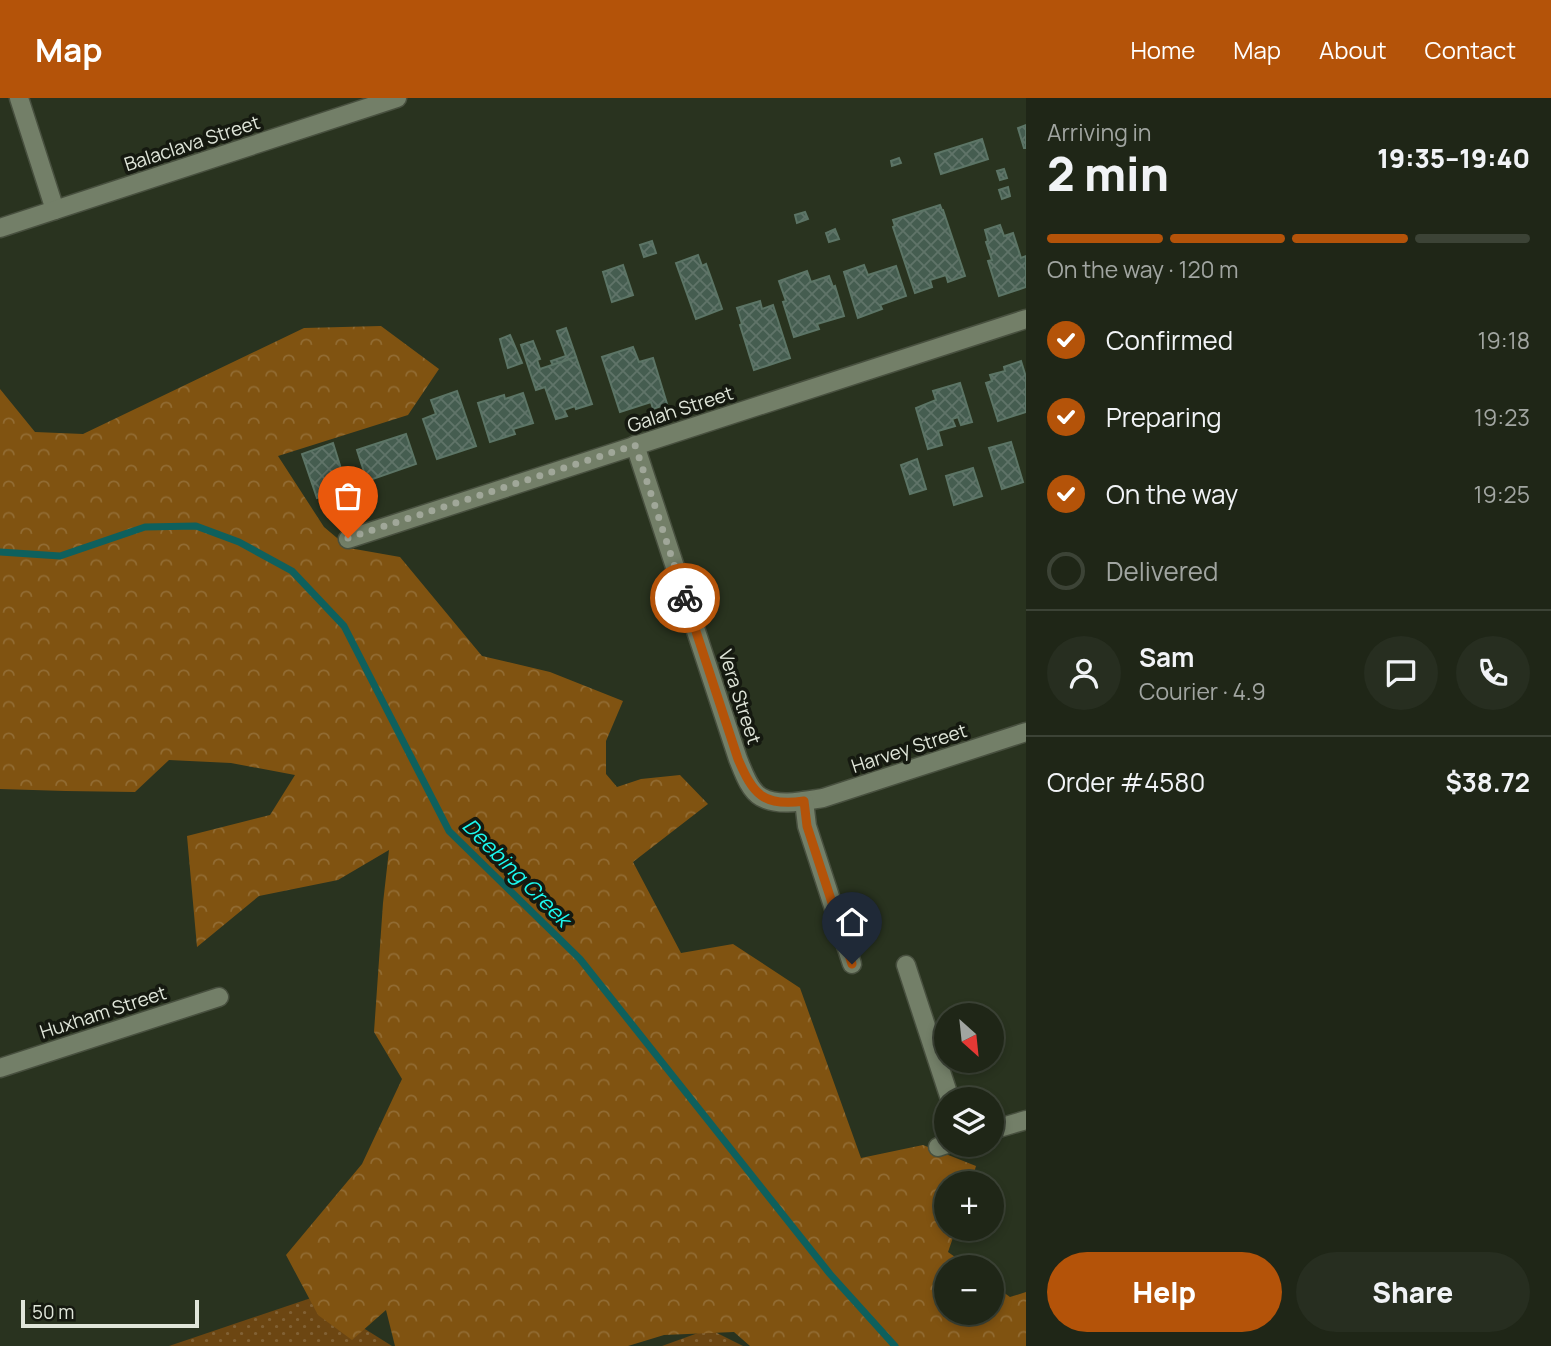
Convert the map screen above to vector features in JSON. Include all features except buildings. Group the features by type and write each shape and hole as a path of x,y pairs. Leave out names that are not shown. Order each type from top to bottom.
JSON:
{"street":[{"path":"19,98 55,210"},
{"name":"Balaclava Street","path":"0,228 397,98"},
{"name":"Galah Street","path":"348,538 1026,319"},
{"name":"Vera Street","path":"635,445 748,783 760,797 785,802 804,801"},
{"name":"Harvey Street","path":"804,801 823,798 1026,732"},
{"path":"804,801 807,826 852,964"},
{"path":"906,965 946,1087"},
{"name":"Huxham Street","path":"0,1068 219,997"},
{"path":"1004,1126 1026,1120"}],"shaded area":[{"path":"314,1297 392,1346 169,1346"},
{"path":"709,1329 743,1346 662,1346"}],"green space":[{"path":"381,326 439,369 408,415 278,456 324,527 349,548 400,557 482,656 550,672 623,701 606,741 606,774 617,787 641,779 680,775 708,804 633,862 681,953 733,944 800,988 861,1158 923,1145 934,1149 934,1157 953,1157 976,1166 975,1171 934,1171 934,1241 952,1241 948,1252 952,1255 934,1255 934,1325 1004,1325 1004,1293 1010,1297 1026,1292 1026,1346 750,1346 734,1332 664,1335 628,1346 395,1346 386,1310 352,1340 318,1315 286,1255 362,1164 402,1079 374,1032 389,850 338,880 259,896 197,947 187,836 270,815 295,775 231,763 169,760 135,792 0,789 0,389 35,432 83,434 304,328"}],"waterway":[{"name":"Deebing Creek","path":"0,552 60,556 145,527 196,526 239,542 292,571 344,626 449,831 580,959 830,1274 895,1346"}],"way so far":[{"path":"348,538 635,445 685,598"}],"route":[{"path":"685,598 748,783 760,797 793,803 804,801 807,826 852,964"}]}
